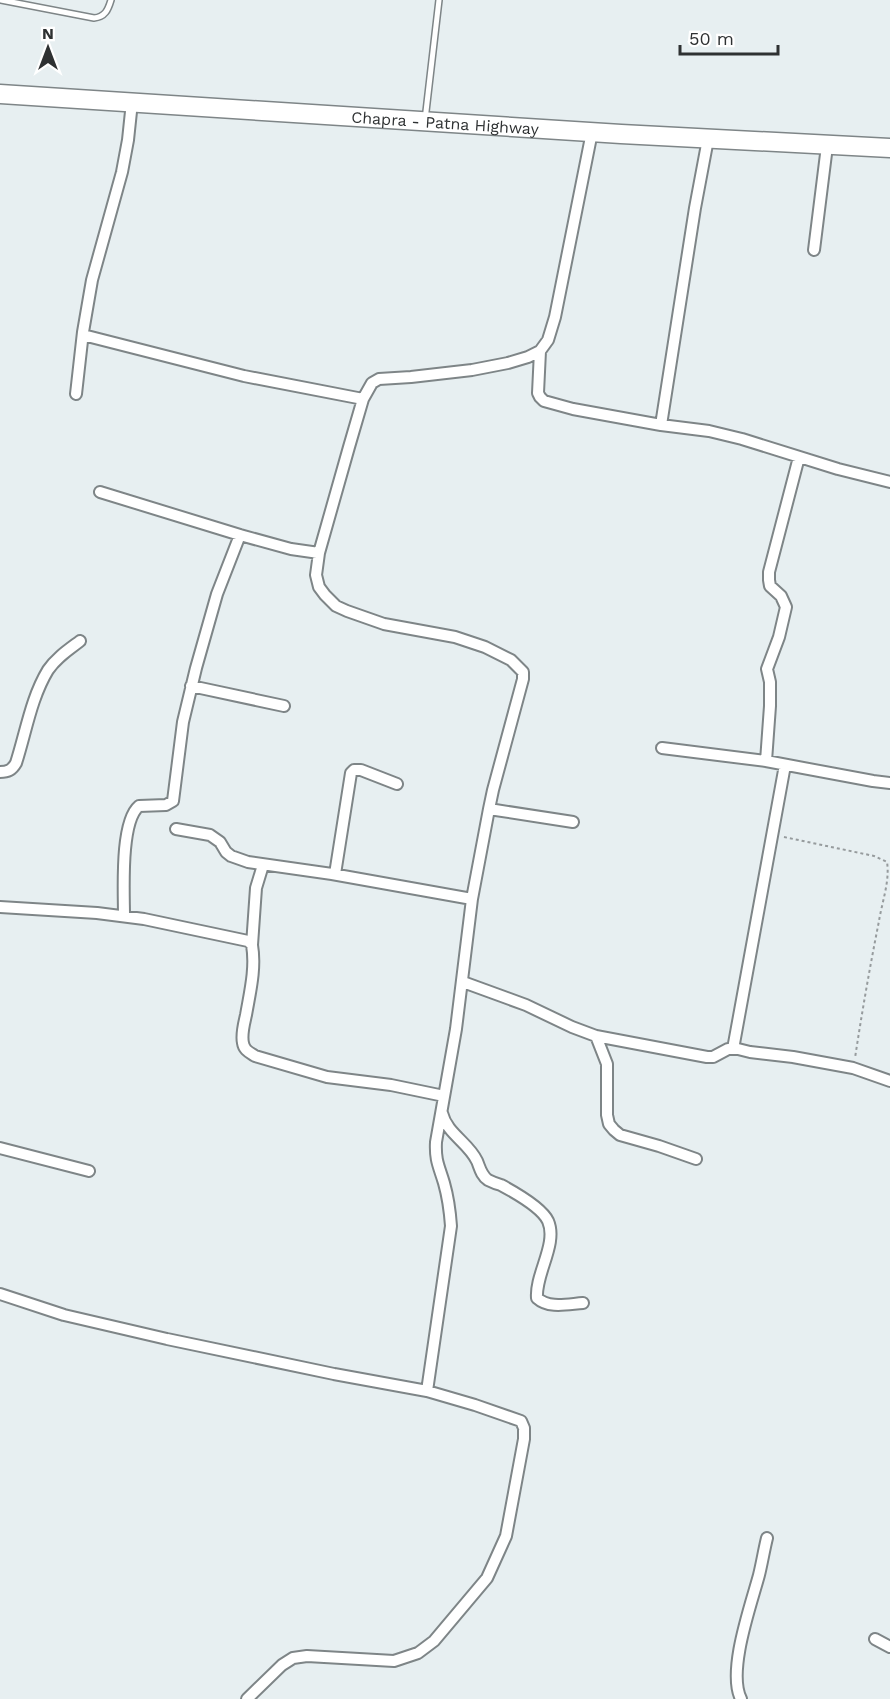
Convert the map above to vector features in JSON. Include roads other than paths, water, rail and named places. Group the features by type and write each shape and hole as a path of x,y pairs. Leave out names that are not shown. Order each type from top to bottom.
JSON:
{"highway":[{"name":"Chapra - Patna Highway","path":"0,94 592,132 890,148"}],"street":[{"path":"76,394 92,280 122,172 132,102"},
{"path":"427,1391 451,1226 444,1185 435,1154 463,982 472,899 493,790 523,672 510,660 485,647 455,637 384,624 336,606 319,587 316,575 319,553 363,399 372,383 379,379 472,370 508,363 540,351 548,340 555,317 592,132"},
{"path":"661,425 708,139"},
{"path":"814,250 827,146"},
{"path":"83,335 244,376 363,399"},
{"path":"540,351 538,393 544,401 573,409 709,431 890,482"},
{"path":"766,761 770,706 770,682 767,669 779,637 786,607 781,596 770,586 769,580 800,457"},
{"path":"100,492 240,535 291,549 319,553"},
{"path":"124,916 124,868 131,816 139,806 166,805 173,801 183,722 191,687 211,614 240,535"},
{"path":"0,772 8,771 16,763 37,692 49,669 63,653 80,641"},
{"path":"191,687 284,706"},
{"path":"662,748 766,761 890,783"},
{"path":"733,1049 785,765"},
{"path":"335,874 351,773 354,770 361,770 398,784"},
{"path":"489,809 573,822"},
{"path":"176,829 210,836 220,842 226,852 237,859 472,899"},
{"path":"263,865 256,888 251,989 242,1033 246,1051 255,1056 327,1077 391,1084 444,1096"},
{"path":"0,907 144,919 248,941 252,945"},
{"path":"463,982 526,1005 596,1036 707,1058 713,1058 728,1049 793,1057 853,1068 890,1081"},
{"path":"596,1036 607,1064 609,1124 620,1135 696,1159"},
{"path":"441,1110 447,1125 476,1160 480,1172 489,1180 533,1205 549,1222 548,1253 536,1289 537,1298 552,1305 583,1303"},
{"path":"0,1148 89,1171"},
{"path":"0,1293 64,1315 167,1339 427,1391 520,1421 524,1428 506,1536 487,1578 440,1634 418,1653 394,1661 307,1656 293,1658 282,1665 247,1699"},
{"path":"741,1699 737,1680 740,1650 767,1538"},
{"path":"875,1639 890,1647"}],"lane":[{"path":"1,0 94,18 104,15 109,9 111,0"},
{"path":"424,121 440,0"}]}
